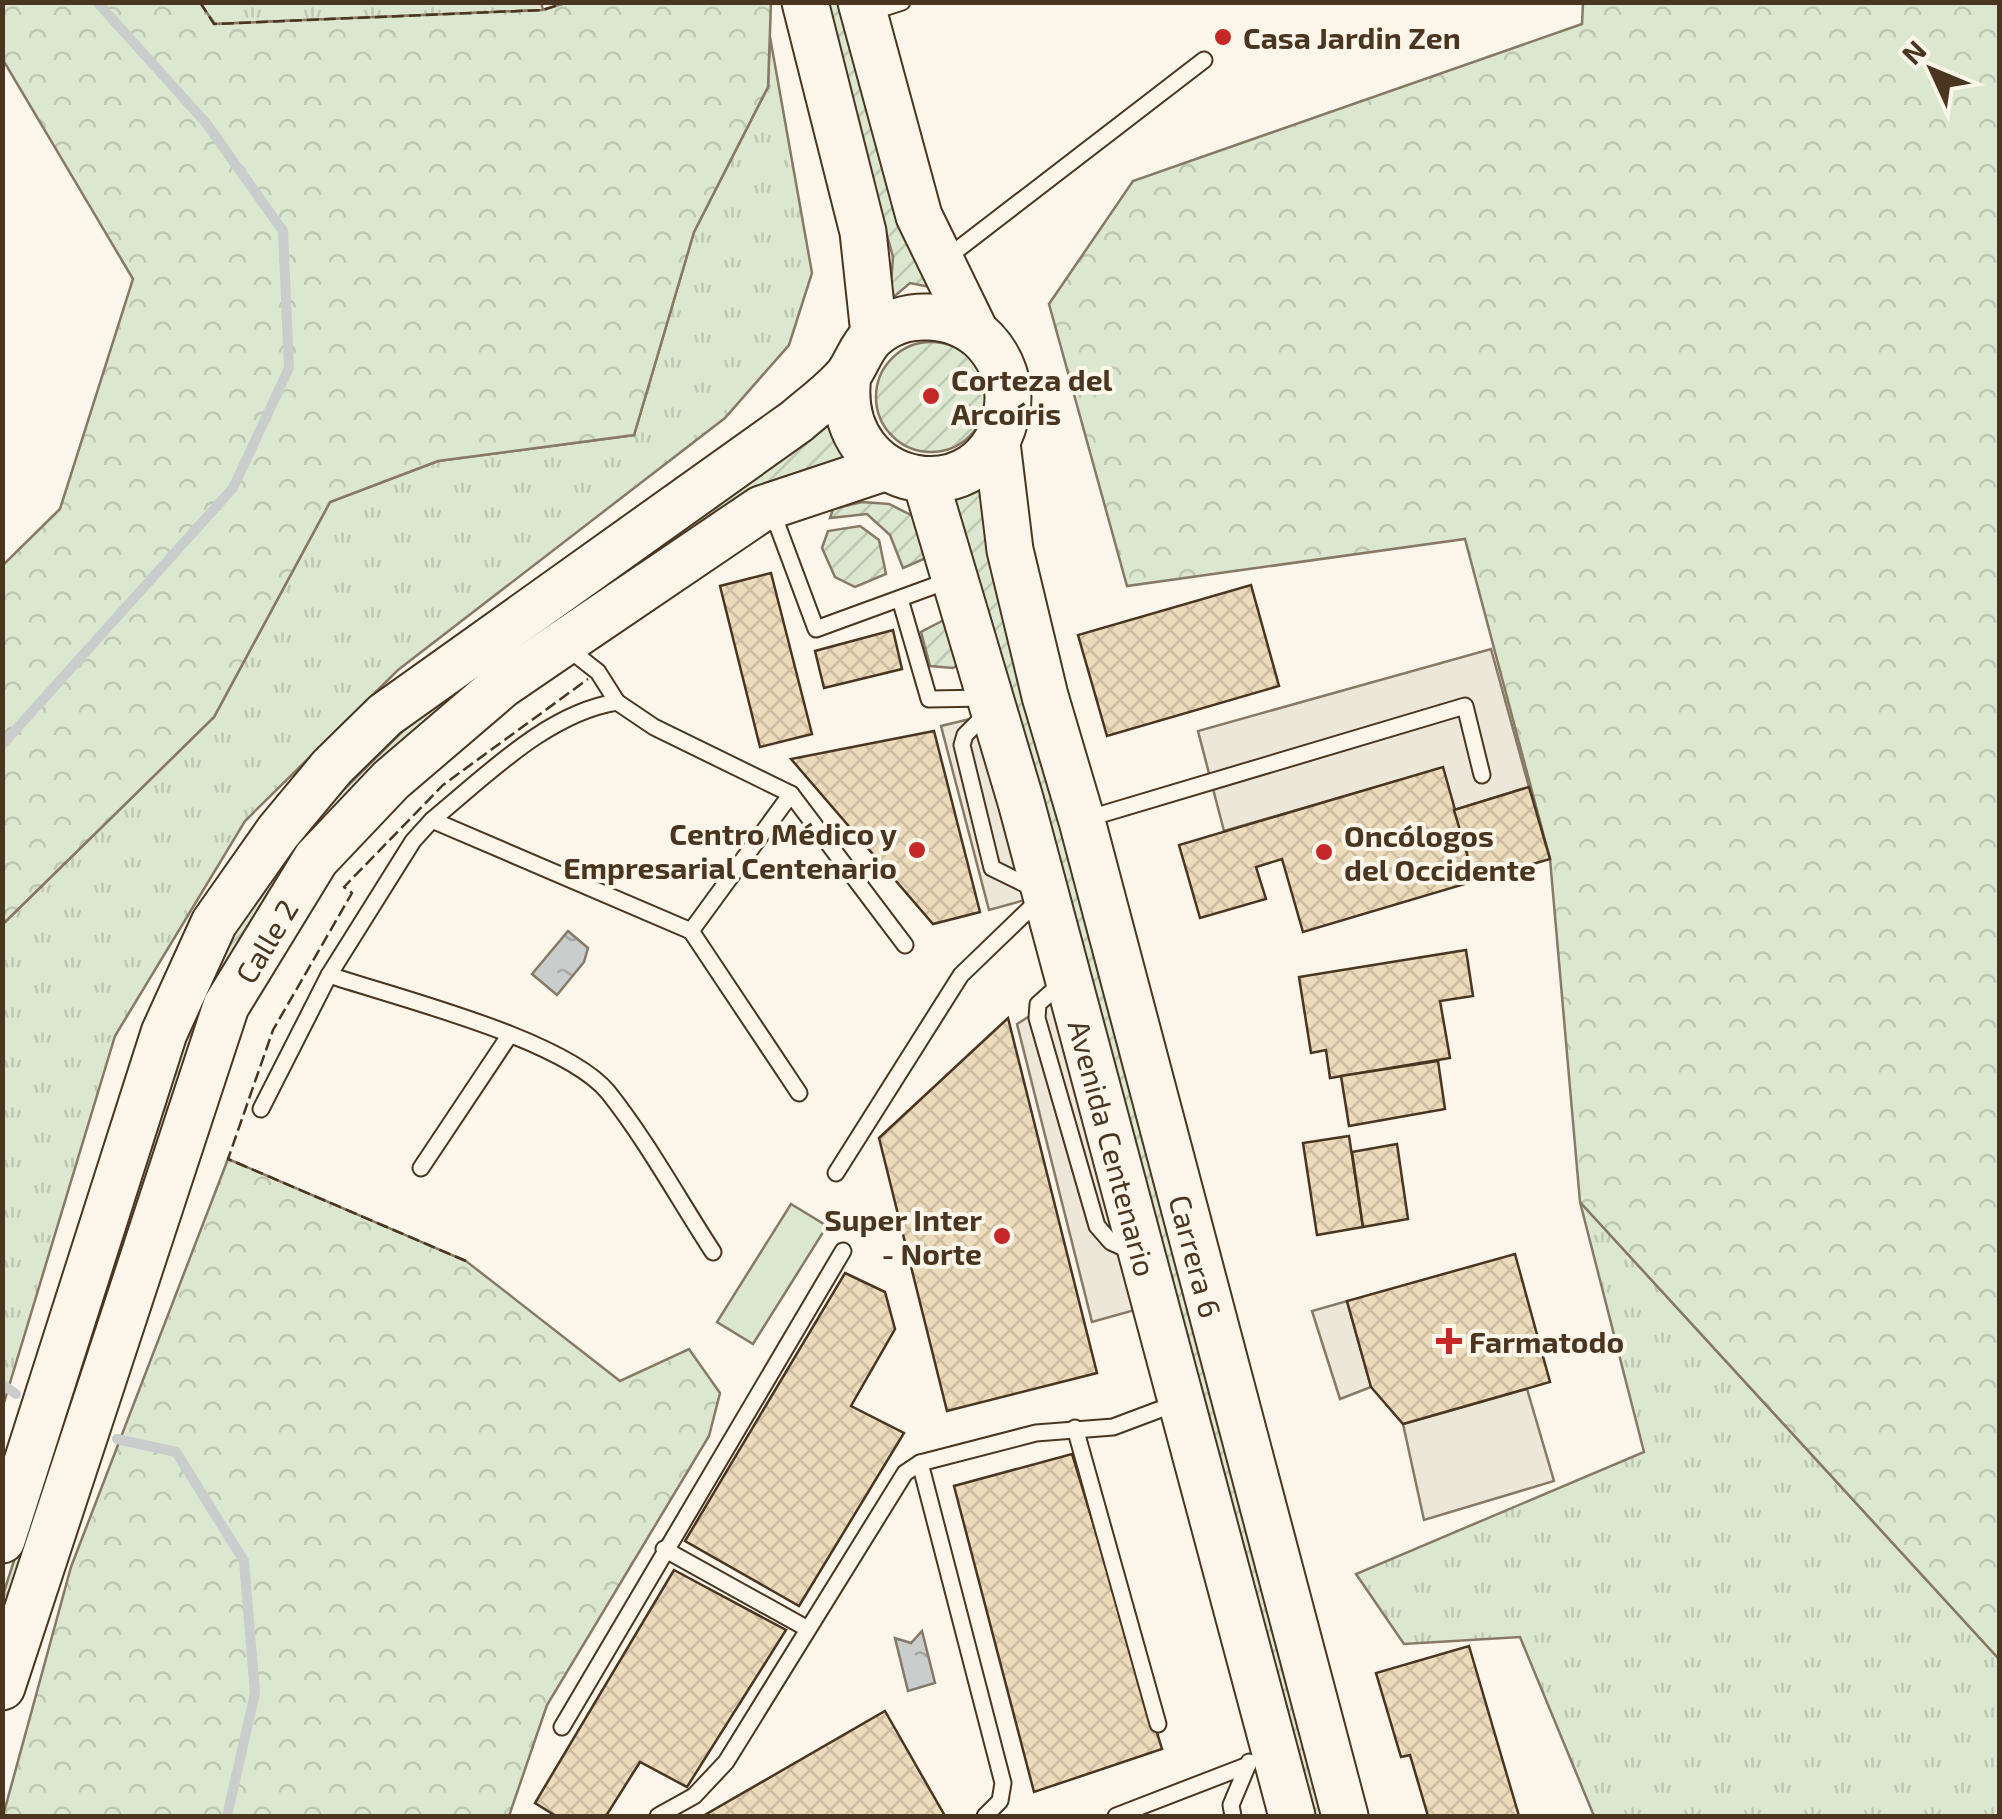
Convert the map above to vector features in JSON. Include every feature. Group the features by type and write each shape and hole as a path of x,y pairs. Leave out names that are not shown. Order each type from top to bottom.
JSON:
{"main road":[{"path":"806,2 863,232 874,334"},
{"path":"876,6 919,216 976,332 993,350 1005,372 1009,398 997,444 975,464 926,482 884,468 864,449 850,425 845,397 848,375 874,334 899,321 926,316 951,320 976,332"},
{"name":"Calle 2","path":"2,1540 164,1033 214,923 278,832 332,767 385,715 797,421 848,375"},
{"name":"Carrera 6","path":"997,444 1010,550 1045,696 1082,820 1346,1816"},
{"name":"Calle 2","path":"2,1687 226,1006 316,859 391,780 502,685 760,509 884,468"},
{"name":"Avenida Centenario","path":"926,482 958,577 1045,894 1292,1816"}],"lane":[{"path":"940,262 1204,60"},
{"path":"760,509 778,527 816,629 958,577"},
{"path":"900,600 929,698 992,703"},
{"path":"562,644 598,672 617,702 654,727 790,794 906,945"},
{"path":"262,1109 329,975 413,841 432,820 550,728 584,707 617,702"},
{"path":"1082,820 1465,706 1482,775"},
{"path":"691,931 790,794"},
{"path":"432,820 691,931 800,1092"},
{"path":"836,1174 961,975 1045,894"},
{"path":"329,975 509,1036 581,1068 607,1091 713,1252"},
{"path":"421,1168 509,1036"},
{"path":"562,1727 843,1251"},
{"path":"658,1816 694,1796 726,1762 890,1489 920,1463 1036,1432 1113,1426 1180,1401"},
{"path":"1074,1428 1158,1724"},
{"path":"920,1463 1003,1783 1000,1801 985,1816"},
{"path":"664,1549 808,1629"},
{"path":"1233,1816 1231,1805 1266,1722"},
{"path":"1116,1816 1248,1765"}],"green space":[{"path":"541,2 543,10 214,24 200,3"},
{"path":"568,2 771,3 768,87 694,232 634,435 438,461 330,502 214,717 3,924 3,565 60,509 133,279 3,60 3,3 200,3 215,24 542,10"},
{"path":"823,3 844,3 940,289 910,283 890,300 893,257"},
{"path":"1583,3 1999,3 1999,1659 1580,1202 1550,859 1465,539 1127,586 1049,304 1133,181 1582,24"},
{"path":"770,37 812,273 789,345 725,418 398,670 245,821 115,1036 3,1406 3,924 214,717 330,502 438,461 634,435 694,232 768,87"},
{"path":"931,342 952,346 970,358 982,376 986,397 982,418 970,436 952,448 931,452 910,448 892,436 880,418 876,397 880,376 892,358 910,346"},
{"path":"831,415 852,458 302,846 3,1624 3,1595 181,1039 229,940 307,826 414,720"},
{"path":"986,483 1331,1816 1313,1816 949,494 974,492"},
{"path":"862,502 889,504 915,517 926,558 903,568 890,535 867,514 830,518 833,509"},
{"path":"860,526 879,540 886,574 855,587 835,577 822,548 828,531"},
{"path":"944,620 960,663 953,668 930,666 921,632"},
{"path":"228,1159 466,1261 620,1381 689,1349 720,1393 709,1436 547,1705 509,1816 3,1816 71,1567"},
{"path":"1580,1202 1999,1659 1999,1816 1594,1816 1520,1637 1404,1644 1356,1574 1644,1452"},
{"path":"791,1204 827,1226 753,1344 717,1322"}],"shaded area":[{"path":"1491,649 1529,787 1454,810 1442,768 1224,831 1198,731"},
{"path":"974,718 1025,900 989,910 941,726"},
{"path":"1052,1002 1135,1310 1092,1322 1017,1024"},
{"path":"1347,1301 1371,1387 1340,1399 1312,1311"},
{"path":"1527,1389 1554,1481 1424,1520 1403,1424"}],"water":[{"path":"568,931 588,948 584,962 557,995 532,974"},
{"path":"922,1631 935,1683 908,1691 895,1638 911,1643"}],"building":[{"path":"771,573 812,734 760,747 720,586"},
{"path":"1251,585 1279,686 1107,736 1078,635"},
{"path":"893,630 902,669 824,688 815,651"},
{"name":"Centro Médico y Empresarial Centenario","path":"934,731 980,912 933,924 791,759"},
{"name":"Oncólogos del Occidente","path":"1443,767 1475,881 1303,932 1282,859 1256,867 1266,899 1200,918 1179,845"},
{"path":"1529,787 1550,859 1475,881 1454,810"},
{"path":"1466,950 1473,996 1440,1001 1450,1058 1330,1078 1326,1050 1311,1053 1299,977"},
{"path":"1008,1018 1097,1373 947,1411 879,1138"},
{"path":"1438,1061 1445,1109 1349,1126 1341,1076"},
{"path":"1349,1136 1363,1227 1317,1235 1303,1143"},
{"path":"1397,1144 1408,1219 1363,1227 1352,1152"},
{"name":"Farmatodo","path":"1515,1254 1550,1382 1403,1424 1371,1387 1347,1301"},
{"path":"845,1273 885,1292 895,1329 851,1406 904,1433 799,1606 685,1541"},
{"path":"1072,1454 1162,1749 1034,1792 954,1486"},
{"path":"674,1570 786,1630 687,1787 640,1762 606,1816 556,1816 535,1803"},
{"path":"1469,1646 1519,1816 1428,1816 1410,1755 1401,1757 1376,1673"},
{"path":"885,1711 945,1816 703,1816"}],"waterway":[{"path":"2,745 233,488 289,368 283,231 206,123 97,2"},
{"path":"2,1384 16,1394"},
{"path":"117,1439 176,1452 244,1561 255,1693 227,1816"}],"fence":[{"path":"200,2 214,24 543,10 568,2"},
{"path":"466,1261 228,1159 273,1030 352,893 344,887 443,785 588,679"}],"place":[{"name":"Casa Jardin Zen","path":"1223,37"},
{"name":"Corteza del Arcoíris","path":"931,396"},
{"name":"Centro Médico y Empresarial Centenario","path":"917,850"},
{"name":"Oncólogos del Occidente","path":"1324,852"},
{"name":"Super Inter - Norte","path":"1002,1236"},
{"name":"Farmatodo","path":"1449,1341"}]}
